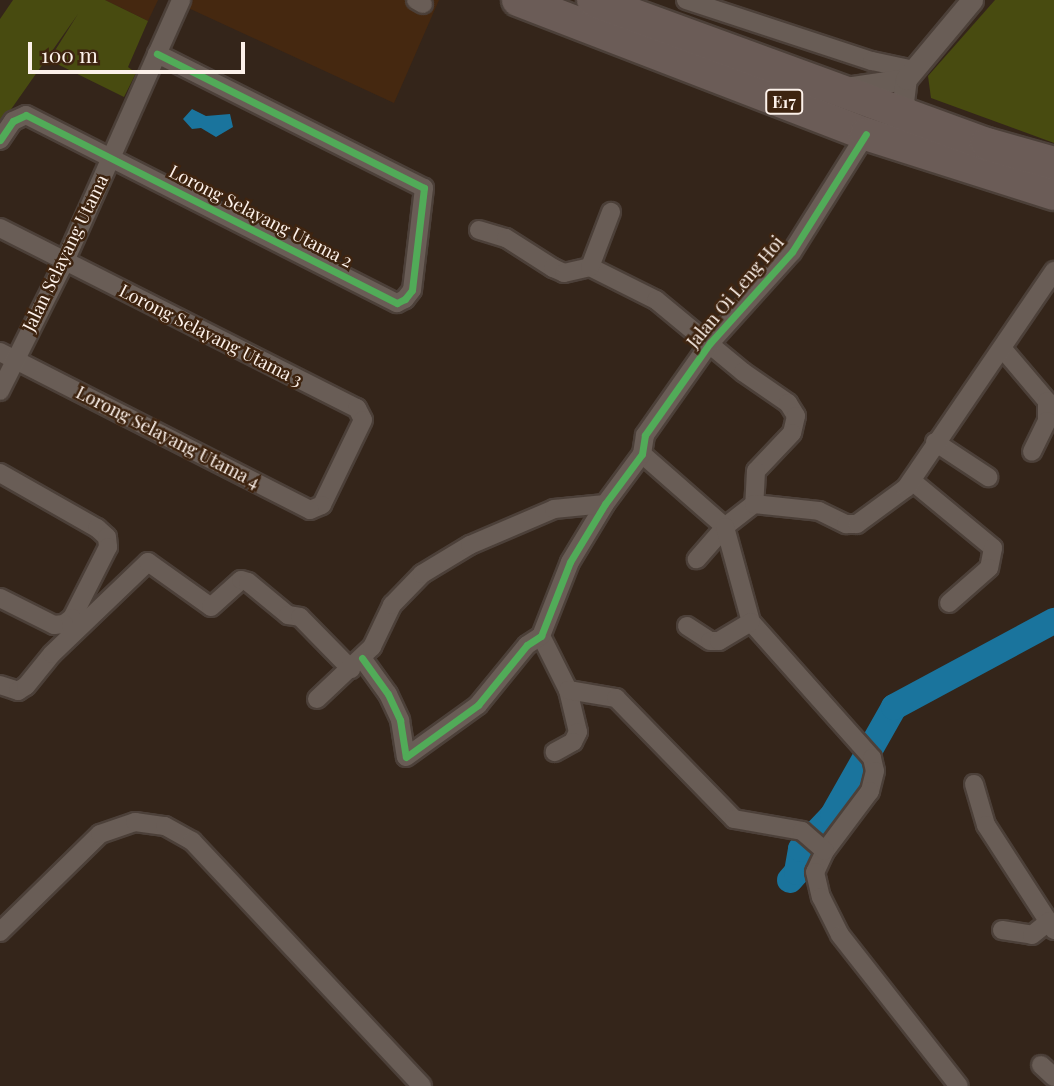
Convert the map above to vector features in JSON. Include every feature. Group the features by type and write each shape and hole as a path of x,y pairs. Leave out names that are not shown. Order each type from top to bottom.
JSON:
{"highway":[{"name":"E17","path":"518,0 866,134 1054,194"},
{"name":"E17","path":"593,0 910,115 1054,163"}],"street":[{"name":"Jalan Selayang Utama","path":"0,391 6,355 65,261 181,0"},
{"path":"686,0 910,74"},
{"path":"910,115 903,102 910,74 972,0"},
{"name":"Lorong Selayang Utama 2","path":"0,140 13,121 26,115 397,303 412,290 426,194 417,184 158,54"},
{"path":"837,89 868,88 910,74"},
{"name":"Jalan Oi Leng Hoi","path":"541,636 554,597 605,504 642,454 645,435 710,343 792,252 866,134"},
{"path":"590,267 611,212"},
{"name":"Lorong Selayang Utama 3","path":"0,228 357,408 363,420 322,505"},
{"path":"479,230 496,233 564,273 590,267 656,300 788,403 796,416 792,433 756,471 754,504"},
{"path":"697,559 725,527 754,504 819,511 846,524 857,524 912,481 935,442 1054,271"},
{"path":"1002,348 1047,401 1046,421 1032,452"},
{"name":"Lorong Selayang Utama 4","path":"6,355 310,510 322,505"},
{"path":"935,442 988,477"},
{"path":"642,454 725,527 751,622 872,758 874,771 870,791 822,849 815,872 827,914 959,1086"},
{"path":"0,473 107,537 108,547 72,618 54,625 0,598"},
{"path":"912,481 993,548 989,568 949,603"},
{"path":"317,699 372,648 392,605 422,574 470,545 554,509 605,504"},
{"path":"0,685 18,691 148,562 211,607 241,580 248,582 288,615 300,617 357,663 388,694 400,720 406,757 478,705 527,645 541,636 568,690 578,732 573,742 555,752"},
{"path":"687,626 710,641 719,641 751,622"},
{"path":"568,690 616,698 734,819 802,831 822,849"},
{"path":"974,784 986,825 1051,925 1032,935 1002,930"},
{"path":"0,932 100,834 135,822 165,826 192,841 422,1086"}],"shaded area":[{"path":"13,0 105,0 148,21 128,67 136,73 124,97 49,60 78,14 0,125 0,19"},
{"path":"105,0 158,0 148,21"},
{"path":"171,0 439,0 394,103"},
{"path":"995,0 1054,0 1054,143 931,98 928,76"}],"water":[{"path":"192,109 206,116 230,114 233,127 216,137 201,128 192,129 183,119"}],"waterway":[{"path":"790,880 797,872 801,849 833,815 894,707 1054,621"}],"cycle path":[{"path":"0,140 13,121 26,115 397,303 405,299 412,290 424,188 157,54"},
{"path":"362,658 388,694 400,720 406,757 478,705 527,645 541,636 570,562 605,504 642,454 645,435 710,343 792,252 866,134"}]}
